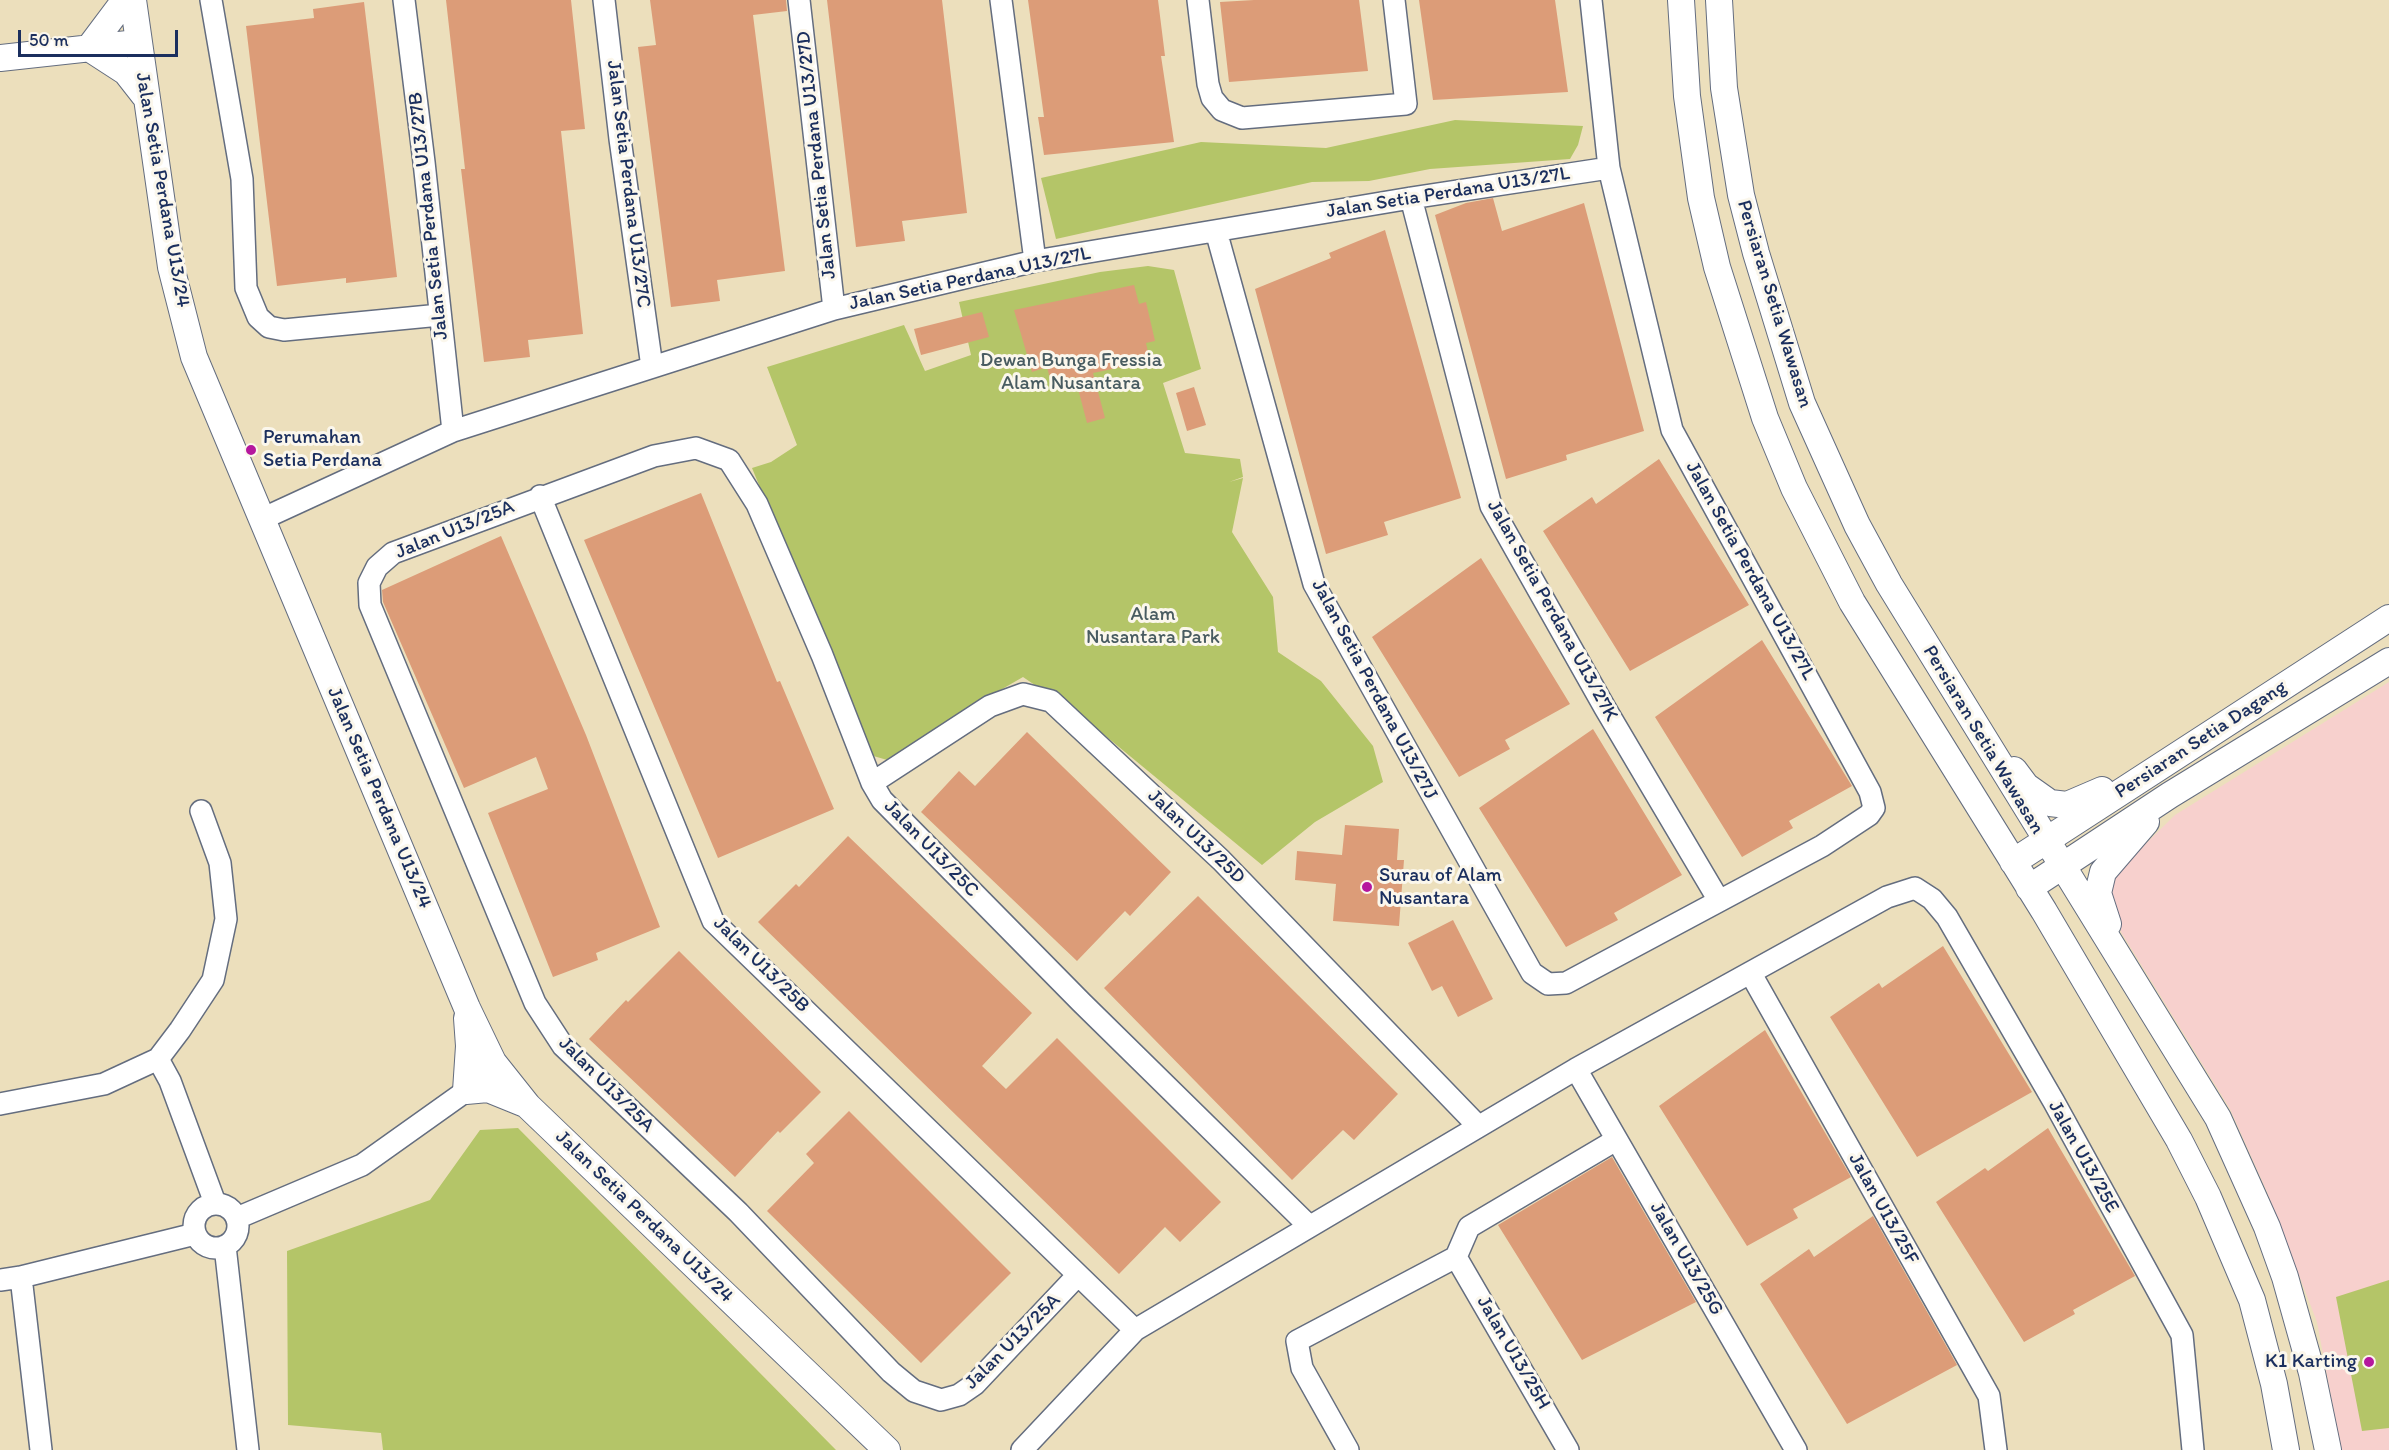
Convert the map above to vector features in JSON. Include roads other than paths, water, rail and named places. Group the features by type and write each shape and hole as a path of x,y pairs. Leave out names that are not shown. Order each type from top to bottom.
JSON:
{"street":[{"path":"89,48 125,0"},
{"name":"Jalan Setia Perdana U13/24","path":"133,0 144,96 171,267 194,357 467,1008 493,1062 528,1106 887,1450"},
{"path":"211,0 242,179 246,288 258,317 269,327 284,330 440,315"},
{"name":"Jalan Setia Perdana U13/27B","path":"404,0 453,431"},
{"name":"Jalan Setia Perdana U13/27C","path":"604,0 620,139 652,367"},
{"name":"Jalan Setia Perdana U13/27D","path":"799,0 834,309"},
{"path":"1000,0 1035,261"},
{"path":"1198,0 1208,84 1212,98 1222,110 1242,118 1406,104 1394,0"},
{"path":"1591,0 1609,168"},
{"name":"Persiaran Setia Wawasan","path":"1681,0 1687,96 1701,198 1717,267 1765,418 1794,488 1852,602 2029,888 2179,1140 2208,1197 2252,1300 2274,1384 2286,1450"},
{"name":"Persiaran Setia Wawasan","path":"1719,0 1724,88 1741,195 1756,253 1802,403 1857,525 1884,574 2046,842 2118,954 2218,1118 2267,1227 2285,1277 2326,1438"},
{"path":"0,58 137,43"},
{"path":"89,48 126,72 144,96"},
{"name":"Jalan Setia Perdana U13/27L","path":"262,519 453,431 834,309 1035,261 1411,198 1609,168 1672,430 1873,800 1874,808 1863,821 1566,983 1548,984"},
{"name":"Jalan Setia Perdana U13/27K","path":"1411,198 1491,506 1605,708 1718,899"},
{"name":"Jalan Setia Perdana U13/27J","path":"1216,231 1314,584 1532,973 1548,984"},
{"name":"Jalan U13/25C","path":"540,496 654,456 696,448 729,460 757,504 822,655 872,783 882,800 1047,968 1309,1226"},
{"name":"Jalan U13/25A","path":"540,496 393,553 377,567 369,583 370,605 535,1003 551,1030 563,1046 738,1212 891,1372 914,1391 941,1400 959,1395 975,1384 1077,1276"},
{"name":"Jalan U13/25B","path":"540,496 713,921 914,1113 1077,1276 1135,1330"},
{"name":"Persiaran Setia Dagang","path":"2013,862 2389,618"},
{"name":"Persiaran Setia Dagang","path":"2029,888 2170,795 2389,661"},
{"name":"Jalan U13/25D","path":"872,783 990,706 1023,694 1051,700 1221,860 1478,1126"},
{"path":"1971,716 2026,786 2050,803 2067,805 2156,768"},
{"path":"2118,954 2098,893 2103,872 2170,795"},
{"path":"0,1104 104,1084 158,1059 213,980 226,919 220,863 201,811"},
{"name":"Jalan U13/25E","path":"1751,974 1887,897 1915,888 1932,899 1947,917 2054,1102 2182,1335 2193,1450"},
{"path":"1023,1450 1135,1330 1576,1069 1751,974"},
{"name":"Jalan U13/25F","path":"1751,974 1989,1396 1996,1450"},
{"path":"466,1091 469,1046 467,1008"},
{"path":"158,1059 170,1082 215,1203"},
{"path":"237,1218 362,1165 466,1091 493,1062"},
{"name":"Jalan U13/25G","path":"1576,1069 1796,1450"},
{"path":"466,1091 488,1089 528,1106"},
{"path":"1348,1450 1302,1368 1297,1341 1456,1257 1469,1227 1616,1140"},
{"path":"215,1203 228,1207 237,1218 237,1231 225,1246 218,1248 205,1245 195,1234 194,1227 201,1208 215,1203"},
{"path":"41,1450 10,1278 195,1234"},
{"path":"225,1246 249,1450"},
{"name":"Jalan U13/25H","path":"1456,1257 1568,1450"},
{"path":"2326,1438 2341,1450"}],"place":[{"name":"Perumahan Setia Perdana","path":"251,450"},
{"name":"Surau of Alam Nusantara","path":"1367,887"},
{"name":"K1 Karting","path":"2369,1362"}],"park label":[{"name":"Dewan Bunga Fressia Alam Nusantara","path":"1071,372"},
{"name":"Alam Nusantara Park","path":"1153,626"}]}
